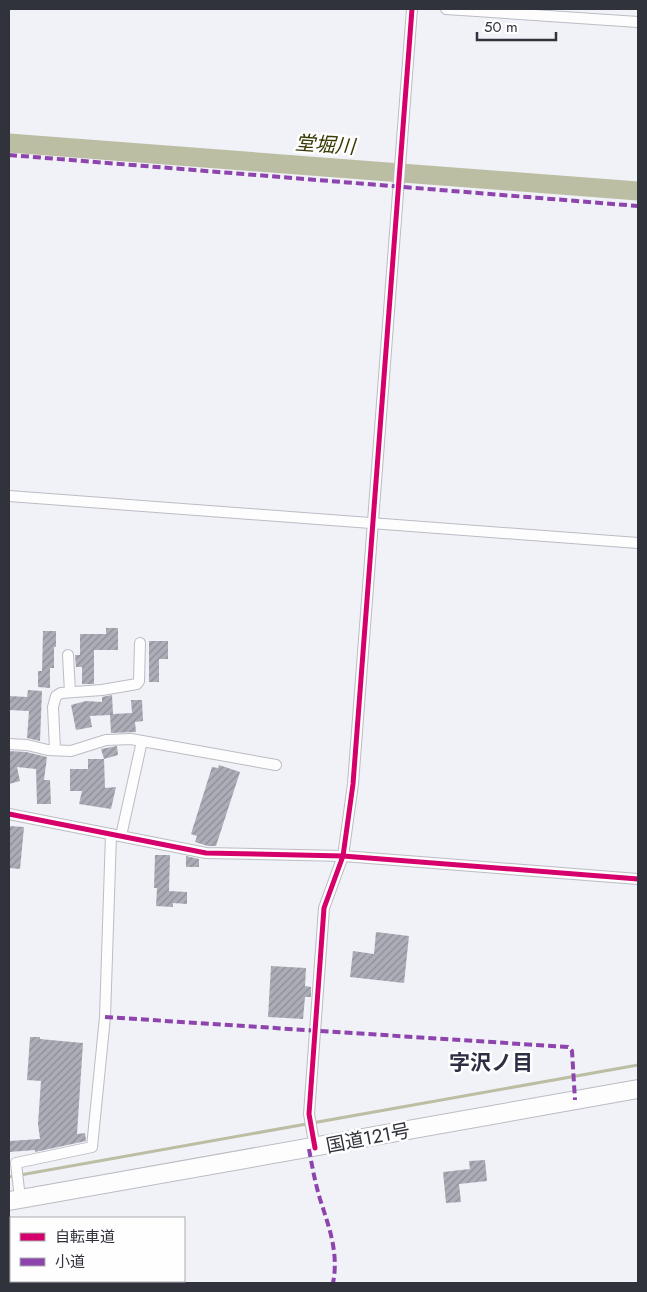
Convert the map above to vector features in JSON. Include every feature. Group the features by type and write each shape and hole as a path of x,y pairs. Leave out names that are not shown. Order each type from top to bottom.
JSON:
{"highway":[{"name":"国道121号","path":"14,1200 315,1148 638,1089"}],"street":[{"path":"315,1148 309,1114 324,908 343,856 353,784 412,9"},
{"path":"446,9 638,22"},
{"path":"9,496 638,543"},
{"path":"55,750 53,707 56,696 61,693 102,690 137,684 139,681 140,643"},
{"path":"68,655 70,692"},
{"path":"9,744 71,751 106,740 142,741 276,765"},
{"path":"14,1200 16,1163 92,1148 105,1017 116,835 142,741"},
{"path":"9,814 206,853 343,856 638,878"}],"building":[{"path":"106,628 118,628 118,650 94,650 94,684 82,684 82,667 76,667 75,655 80,655 80,634 106,634"},
{"path":"43,631 56,631 54,668 50,668 50,688 38,687 38,671 42,671"},
{"path":"149,641 168,641 168,659 159,659 159,682 149,682"},
{"path":"28,690 42,691 40,741 27,738 29,711 9,710 9,696 27,697"},
{"path":"112,695 113,714 132,713 131,700 142,700 143,721 135,722 136,732 111,733 110,715 90,716 92,727 76,730 71,705 86,701 102,702 102,697"},
{"path":"117,746 118,755 104,759 101,749"},
{"path":"9,751 26,752 47,757 44,780 50,780 51,804 37,804 36,769 17,767 20,781 9,784"},
{"path":"88,759 104,759 105,788 116,787 111,809 79,804 82,791 70,791 70,769 88,769"},
{"path":"219,765 240,772 216,846 208,846 195,842 197,836 191,834 212,767 218,768"},
{"path":"9,826 24,827 20,869 9,868"},
{"path":"155,855 170,855 169,891 187,892 187,904 173,903 173,907 156,906 157,888 154,888"},
{"path":"186,856 199,859 199,867 186,867"},
{"path":"376,932 409,936 404,983 350,977 353,951 374,954"},
{"path":"271,966 306,968 305,986 311,987 311,997 305,997 303,1019 268,1017"},
{"path":"30,1037 83,1043 77,1134 85,1133 86,1141 35,1152 35,1150 9,1152 9,1141 40,1139 38,1124 41,1081 27,1080"},
{"path":"485,1160 487,1181 459,1184 461,1202 446,1203 443,1172 470,1169 469,1161"}],"waterway":[{"name":"堂堀川","path":"9,143 638,191"},
{"path":"9,1177 638,1065"}],"marked path":[{"path":"9,155 638,206"},
{"path":"105,1017 568,1047 572,1051 575,1100"},
{"path":"309,1149 334,1251 335,1272 333,1283"}],"cycle path":[{"path":"315,1148 309,1114 324,908 343,856 353,784 412,9"},
{"path":"9,814 206,853 343,856 638,879"}],"district":[{"name":"字沢ノ目","path":"491,1063"}]}
